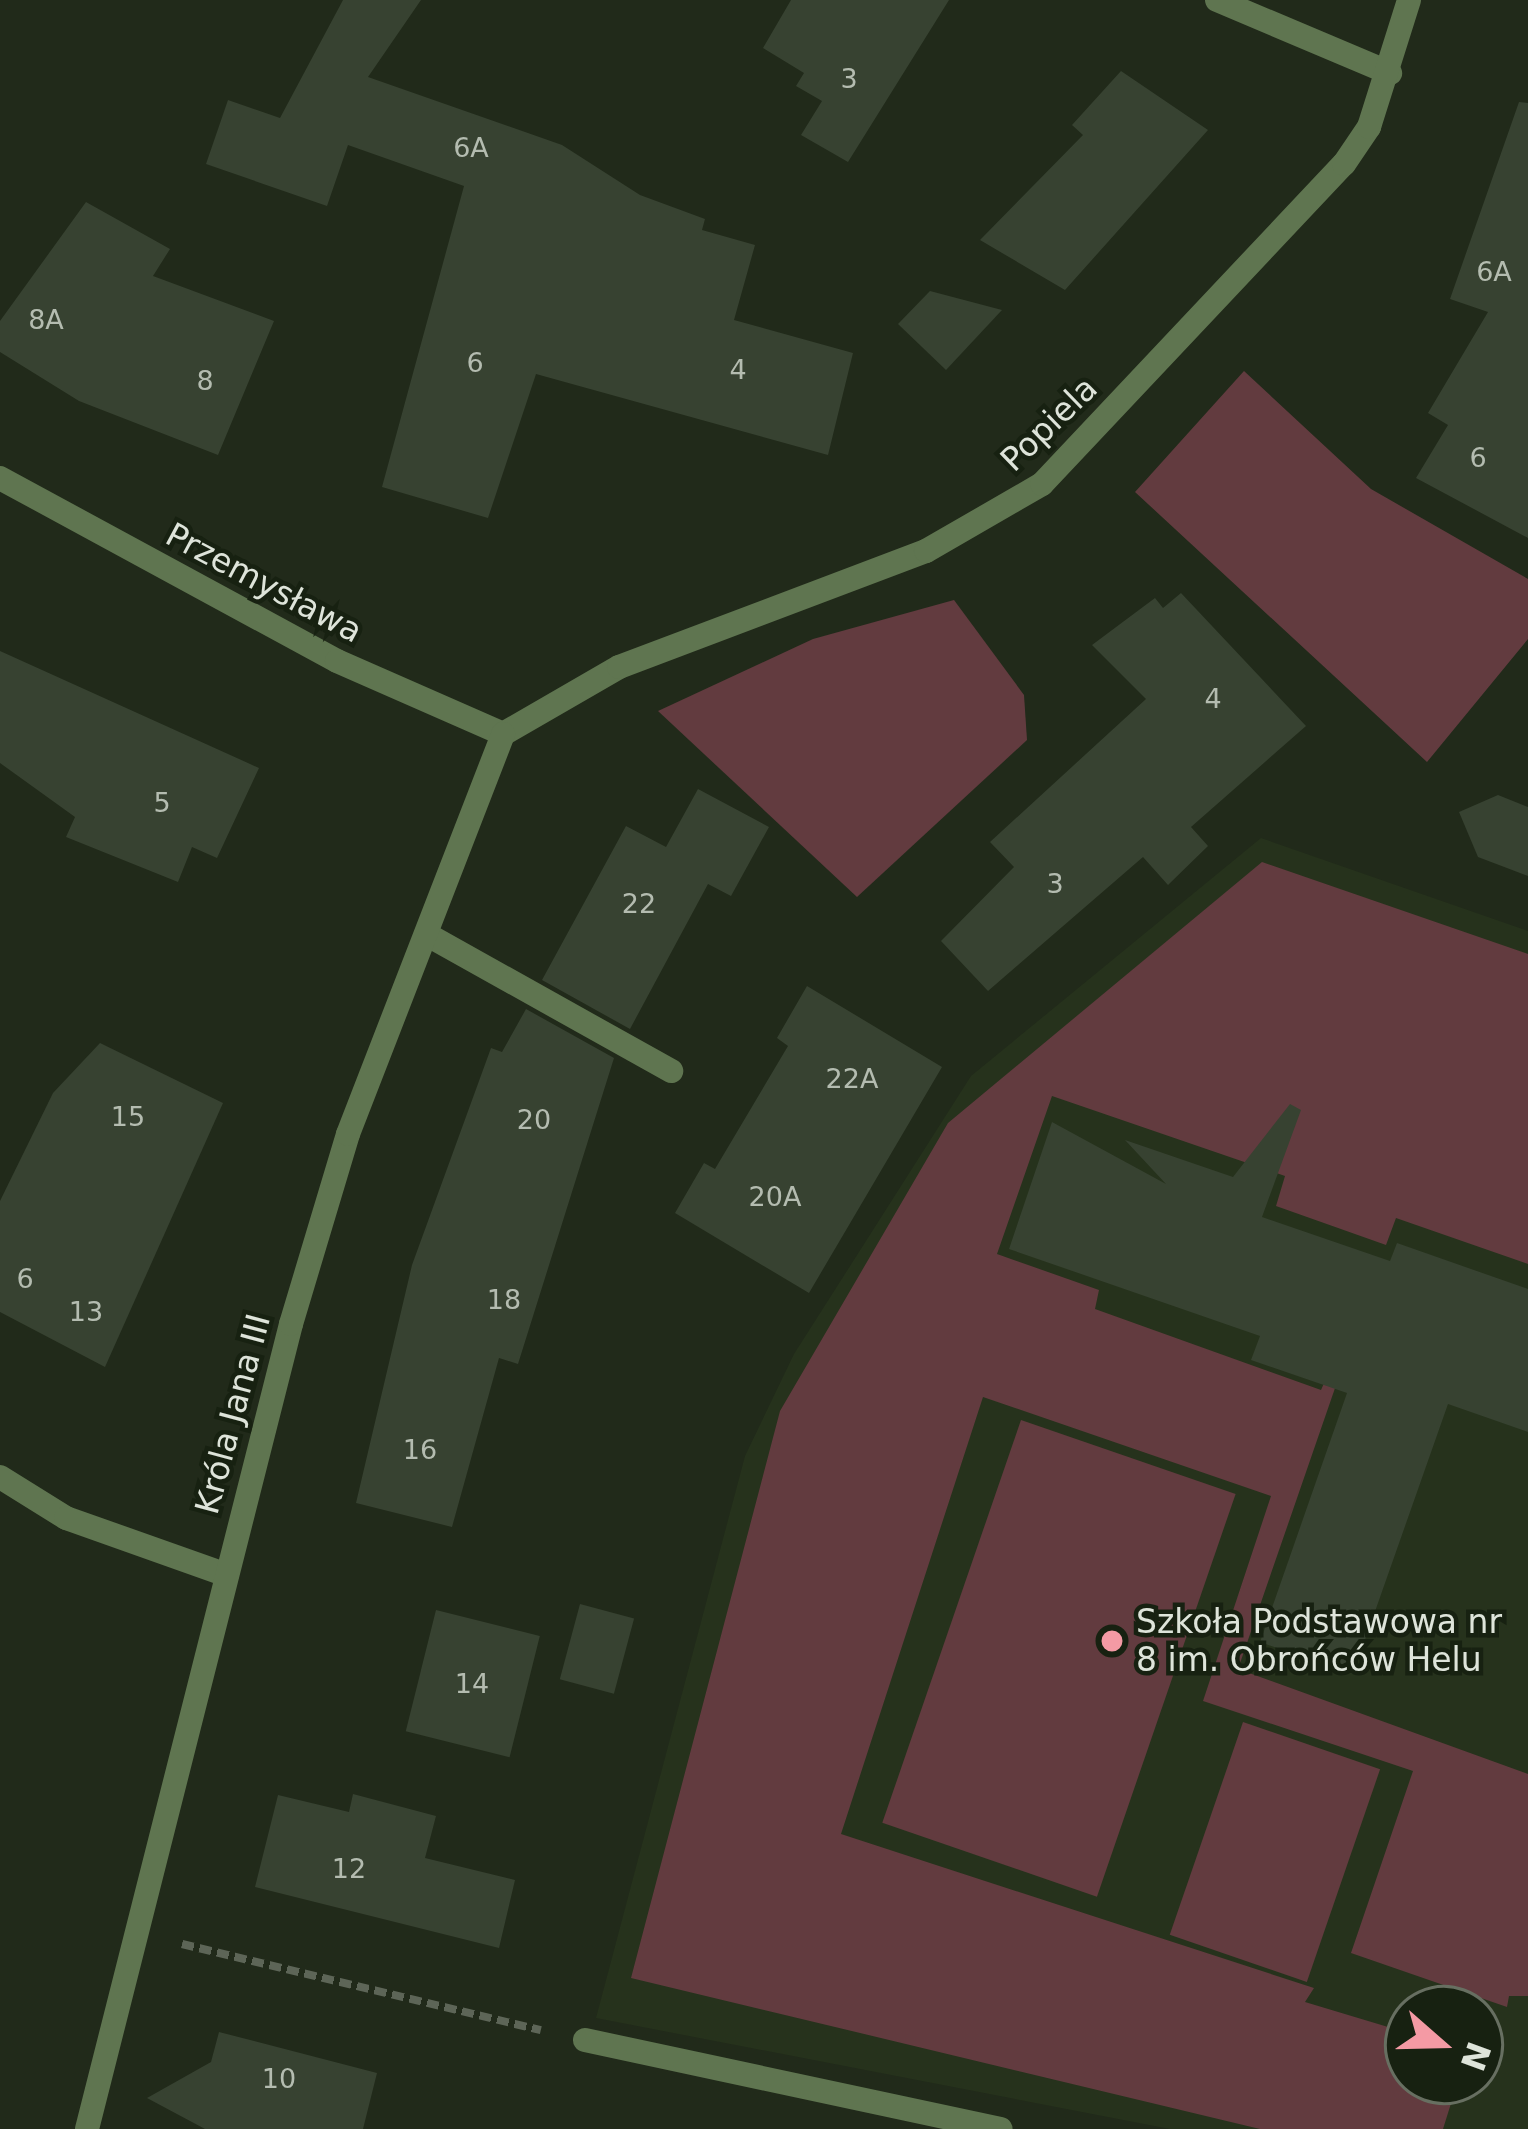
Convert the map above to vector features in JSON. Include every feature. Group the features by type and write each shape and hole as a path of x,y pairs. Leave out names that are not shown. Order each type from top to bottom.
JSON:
{"street":[{"path":"1217,0 1390,73"},
{"name":"Popiela","path":"503,734 620,667 926,550 1042,484 1344,164 1390,73 1409,0"},
{"name":"Przemysława","path":"0,478 337,661 503,734"},
{"name":"Króla Jana III","path":"87,2129 224,1574 348,1134 503,734"},
{"path":"426,934 671,1071"},
{"path":"0,1477 66,1518 224,1574"},
{"path":"586,2040 1001,2129"}],"path":[{"path":"134,1933 586,2040"}],"shaded area":[{"path":"1244,371 1371,489 1528,579 1528,639 1427,762 1135,492"},
{"path":"954,600 1024,695 1027,740 857,897 658,711 813,639"},
{"name":"Szkoła Podstawowa nr 8 im. Obrońców Helu","path":"1261,838 1528,931 1528,2129 1170,2129 596,2018 745,1456 794,1354 971,1076"},
{"path":"1262,862 1528,954 1528,1264 1396,1218 1386,1245 1276,1206 1285,1176 1052,1096 997,1254 1099,1290 1095,1309 1321,1390 1333,1363 1343,1365 1238,1669 1528,1774 1528,1996 1509,1996 1507,2007 1504,1985 1443,1985 1351,1953 1413,1771 1203,1701 1271,1496 983,1397 841,1834 1314,1988 1305,2002 1384,2026 1384,2105 1450,2105 1443,2129 1260,2129 631,1978 780,1411 948,1123"},
{"path":"1021,1420 1236,1494 1097,1897 882,1823"},
{"path":"1243,1722 1380,1769 1307,1982 1170,1935"}],"building":[{"path":"343,0 421,0 368,77 562,145 640,195 705,219 702,230 755,245 734,320 853,353 828,455 536,374 488,518 382,487 464,186 348,145 327,206 206,164 228,100 280,118"},
{"path":"791,0 949,0 848,162 801,135 822,101 796,86 804,73 763,48"},
{"path":"1121,71 1208,130 1065,290 980,240 1083,135 1072,125"},
{"path":"1519,102 1528,103 1528,538 1416,478 1448,425 1428,413 1488,312 1450,299"},
{"path":"86,202 170,249 153,276 274,321 218,455 79,401 0,352 0,321"},
{"path":"930,291 1002,310 946,370 898,324"},
{"path":"1181,593 1306,726 1191,827 1208,846 1168,885 1143,857 988,991 941,941 1014,867 990,842 1146,699 1092,645 1155,598 1163,608"},
{"path":"0,651 259,768 217,858 192,847 178,882 66,837 75,817 0,763"},
{"path":"698,789 769,827 731,896 708,884 630,1029 542,980 626,826 666,847"},
{"path":"1498,795 1528,807 1528,876 1478,857 1459,812"},
{"path":"807,986 942,1067 809,1293 675,1213 704,1163 715,1169 788,1046 777,1038"},
{"path":"526,1009 614,1058 518,1364 499,1358 452,1527 356,1503 412,1265 491,1048 502,1052"},
{"path":"100,1043 223,1103 105,1367 0,1312 0,1201 53,1093"},
{"path":"1290,1104 1301,1110 1262,1217 1390,1261 1397,1243 1528,1289 1528,1432 1448,1404 1353,1674 1260,1642 1347,1393 1251,1360 1260,1336 1009,1249 1052,1122 1166,1184 1125,1140 1233,1177"},
{"path":"580,1604 634,1618 614,1694 560,1679"},
{"path":"436,1610 540,1636 510,1757 406,1731"},
{"path":"353,1794 436,1816 425,1858 515,1880 499,1948 255,1887 278,1795 349,1812"},
{"path":"219,2032 377,2073 363,2129 205,2129 147,2098 211,2062"}],"place":[{"name":"Szkoła Podstawowa nr 8 im. Obrońców Helu","path":"1112,1641"}]}
